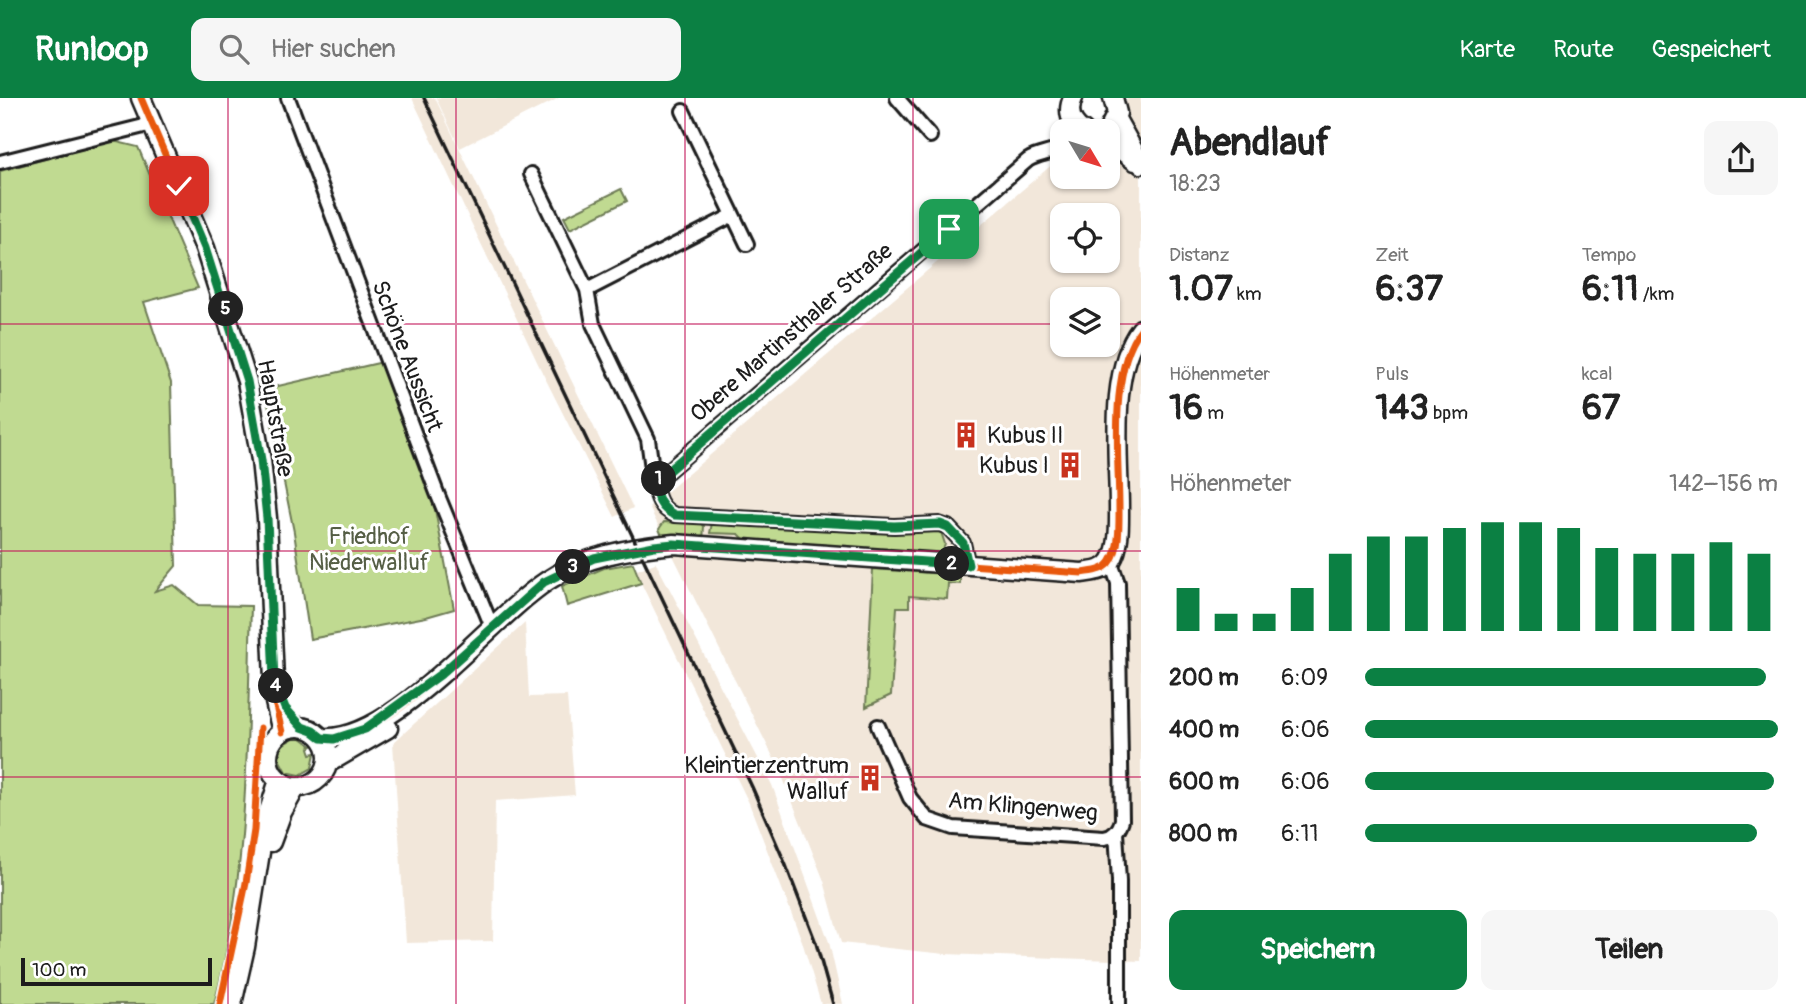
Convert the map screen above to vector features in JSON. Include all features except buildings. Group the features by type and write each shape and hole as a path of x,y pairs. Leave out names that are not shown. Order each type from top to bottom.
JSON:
{"street":[{"name":"Hauptstraße","path":"141,98 205,248 247,381 261,460 267,518 275,702 282,732"},
{"name":"Schöne Aussicht","path":"288,98 437,493 492,627"},
{"path":"897,98 930,136"},
{"path":"1071,100 1073,119"},
{"path":"1114,110 1141,164"},
{"path":"682,111 747,244"},
{"path":"0,162 152,124"},
{"path":"1120,149 1141,164"},
{"name":"Obere Martinsthaler Straße","path":"654,483 1028,160 1050,153"},
{"path":"531,174 587,290 593,324 648,439 657,498 668,512 675,515 894,526 940,524 948,527 963,543 968,565"},
{"path":"587,290 733,215"},
{"name":"Am Klingenweg","path":"878,726 910,798 927,819 953,828 1104,838 1116,832 1122,820 1118,592 1114,555 1121,377 1130,347 1141,329"},
{"path":"322,738 343,738 365,729 441,674 544,582 594,558 674,544 1082,573 1096,571 1114,555"},
{"path":"328,762 367,743 397,722 441,674"},
{"name":"Hauptstraße","path":"274,680 285,708 302,727"},
{"path":"302,727 322,738 328,762 317,780 296,787 279,780 271,769 269,755 273,742 282,732 302,727"},
{"path":"232,1004 259,871 264,827 279,780"},
{"path":"259,871 282,812 296,787"},
{"path":"1116,832 1119,881 1119,1004"}],"shaded area":[{"path":"412,98 435,98 633,508 615,517 541,370"},
{"path":"436,98 559,98 460,148"},
{"path":"1127,98 1141,98 1141,961 945,954 841,943 824,881 780,771 649,507 1050,166 1050,189 1120,189 1120,137 1130,127"},
{"path":"655,561 772,785 829,942 843,1004 821,1004 802,941 749,803 641,583 637,570"},
{"path":"525,623 529,697 567,696 575,795 495,801 493,941 406,943 393,743"}],"green space":[{"path":"113,141 138,147 198,288 144,302 171,383 176,566 155,591 174,585 198,605 251,606 247,756 234,906 214,1004 0,1004 0,171"},
{"path":"621,189 627,201 570,229 564,217"},
{"name":"Friedhof Niederwalluf","path":"383,362 432,494 454,609 426,617 310,639 294,532 265,389"},
{"path":"664,522 701,523 704,526 703,541 663,538 659,529"},
{"path":"712,523 889,533 940,529 945,544 942,554 744,542 739,534 710,533"},
{"path":"633,563 641,583 567,606 562,586 604,568"},
{"path":"873,569 960,575 960,584 948,583 947,599 909,596 909,607 897,607 891,695 866,707"},
{"path":"294,738 301,738 312,746 309,748 311,754 315,753 312,768 300,775 286,772 279,759 282,745"}],"railway":[{"path":"424,98 752,787 816,943 833,1004"}],"cycle path":[{"path":"141,98 205,248 247,381 261,460 267,518 275,702 282,732"},
{"path":"322,738 350,734 379,721 409,701 523,599 547,581 576,565 624,551 674,544 1082,573 1102,569 1114,555 1118,535 1117,440 1120,391 1131,347 1141,329"},
{"path":"220,1004 246,883 254,830 260,728"}],"place":[{"name":"Kubus II","path":"966,435"},
{"name":"Kubus I","path":"1070,465"},
{"name":"Kleintierzentrum Walluf","path":"870,778"}],"route":[{"path":"179,186 205,248 247,381 261,460 267,518 274,680 285,708 302,727 322,738 334,739 354,734 375,723 441,674 544,582 594,558 674,544 968,565 963,543 948,527 940,524 894,526 675,515 662,506 654,483 949,229"}]}
